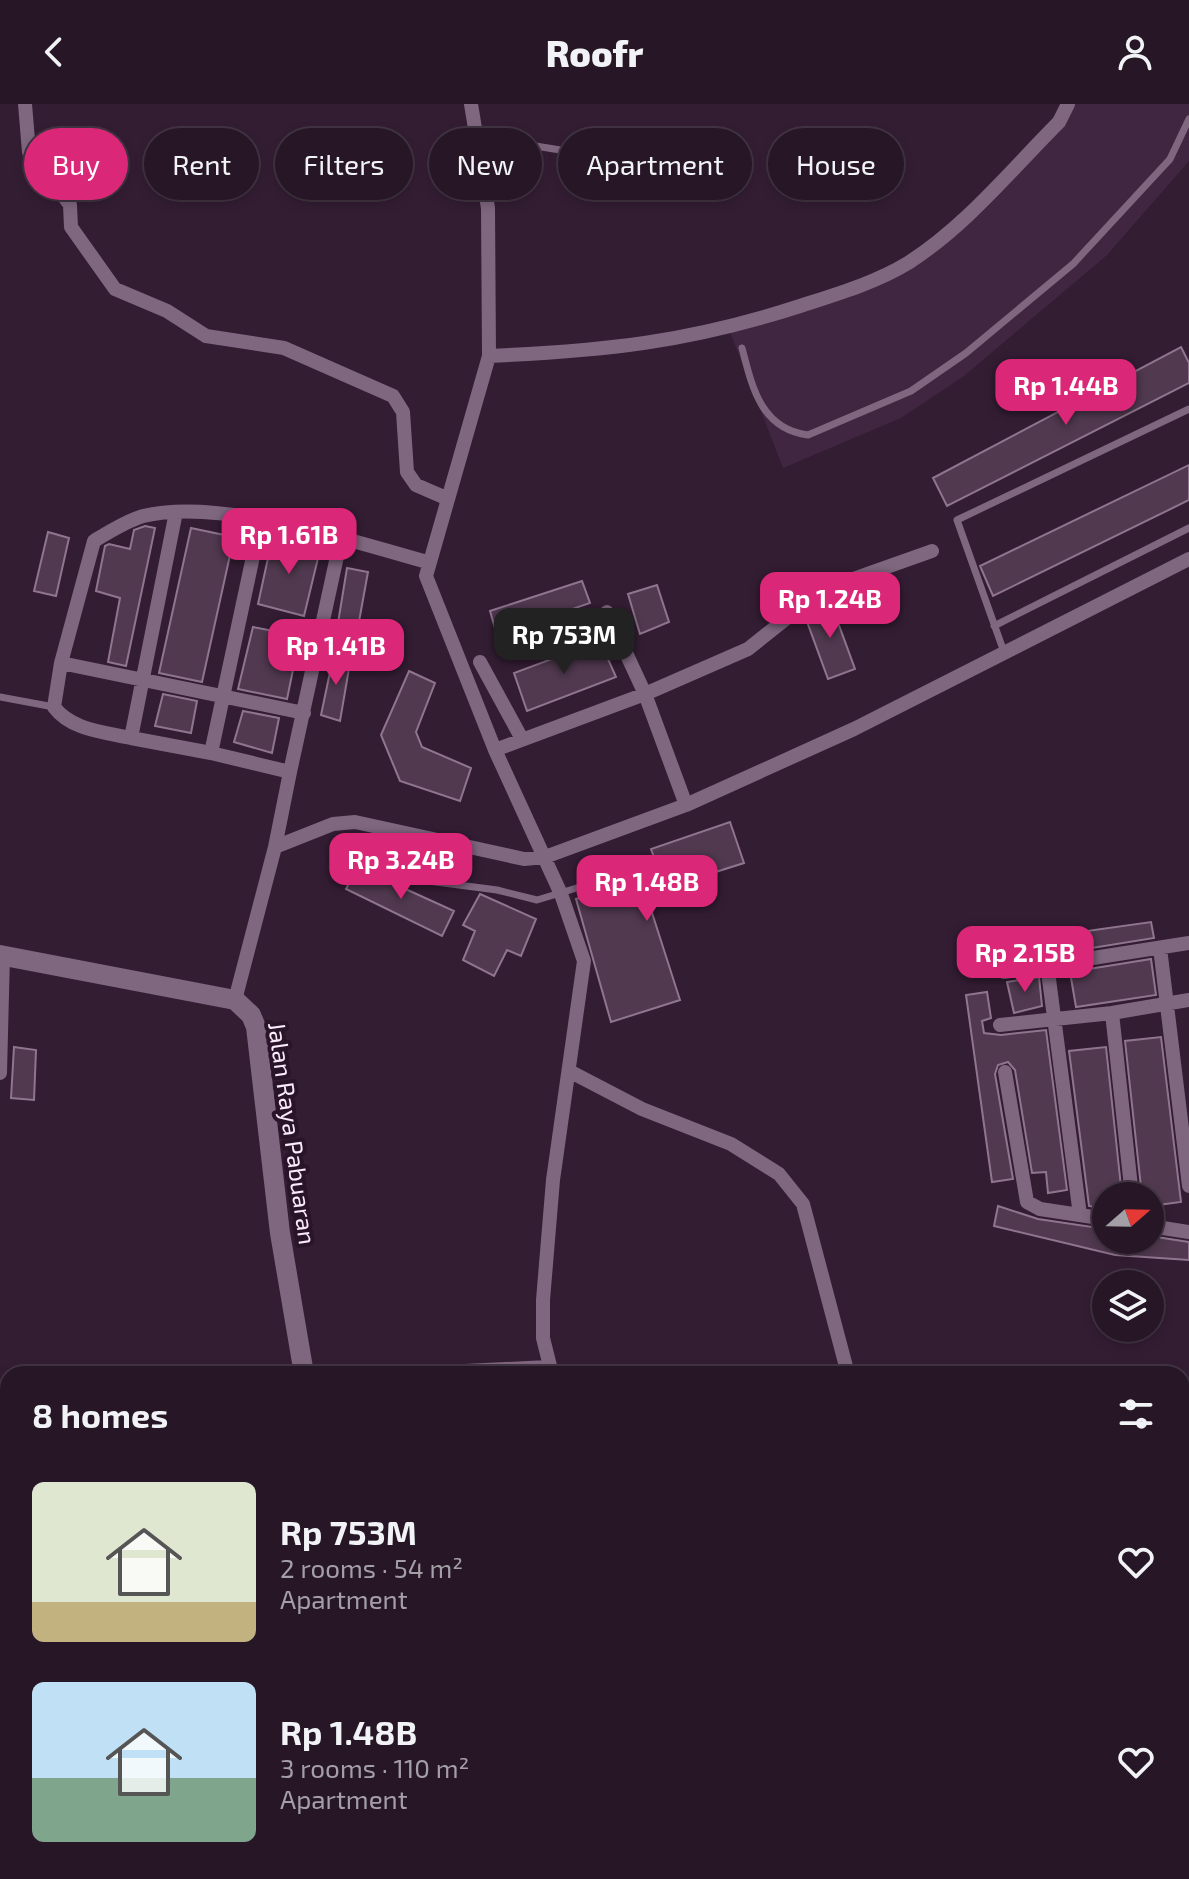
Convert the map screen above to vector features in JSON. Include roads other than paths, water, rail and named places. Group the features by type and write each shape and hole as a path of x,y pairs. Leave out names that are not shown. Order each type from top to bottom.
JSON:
{"street":[{"path":"25,104 29,152 41,181 62,194 70,205 71,227 115,289 177,316 206,336 284,348 393,396 403,412 407,472 416,485 446,498"},
{"path":"471,104 477,128"},
{"path":"489,356 615,350 686,338 743,324 864,284 906,263 965,218 1059,122 1068,104"},
{"path":"487,200 489,356 427,562 427,582 495,750 561,894 584,961 553,1180 543,1300 543,1338 549,1366"},
{"path":"290,772 82,727 62,718 54,707 61,663 94,541 139,517 176,512 261,519 427,562"},
{"path":"131,738 176,512"},
{"path":"211,753 261,519"},
{"path":"0,1073 1,955 235,1000 275,847 341,538"},
{"path":"495,750 645,694 748,649 822,590 932,551"},
{"path":"275,847 333,824 355,822 504,857 545,857 686,805 854,729 1189,559"},
{"path":"607,612 645,694 686,805"},
{"path":"480,662 522,739"},
{"path":"61,663 304,713"},
{"path":"1004,972 1189,943"},
{"path":"1160,948 1189,1186"},
{"path":"1047,964 1080,1215"},
{"name":"Jalan Raya Pabuaran","path":"235,1000 251,1015 256,1027 280,1233 303,1366"},
{"path":"1000,1025 1112,1013 1189,1000"},
{"path":"1112,1013 1130,1182"},
{"path":"569,1071 642,1109 731,1144 779,1174 803,1204 846,1366"},
{"path":"1005,1072 1027,1202 1040,1209 1092,1217"},
{"path":"1164,1228 1189,1232"}],"lane":[{"path":"742,348 762,410 780,427 796,434 808,435 911,391 966,353 1073,264 1170,159 1189,119"},
{"path":"1004,653 957,520 1189,409"},
{"path":"994,626 1189,528"},
{"path":"0,697 54,707"},
{"path":"382,867 413,879 475,886 537,900 646,867"}]}
